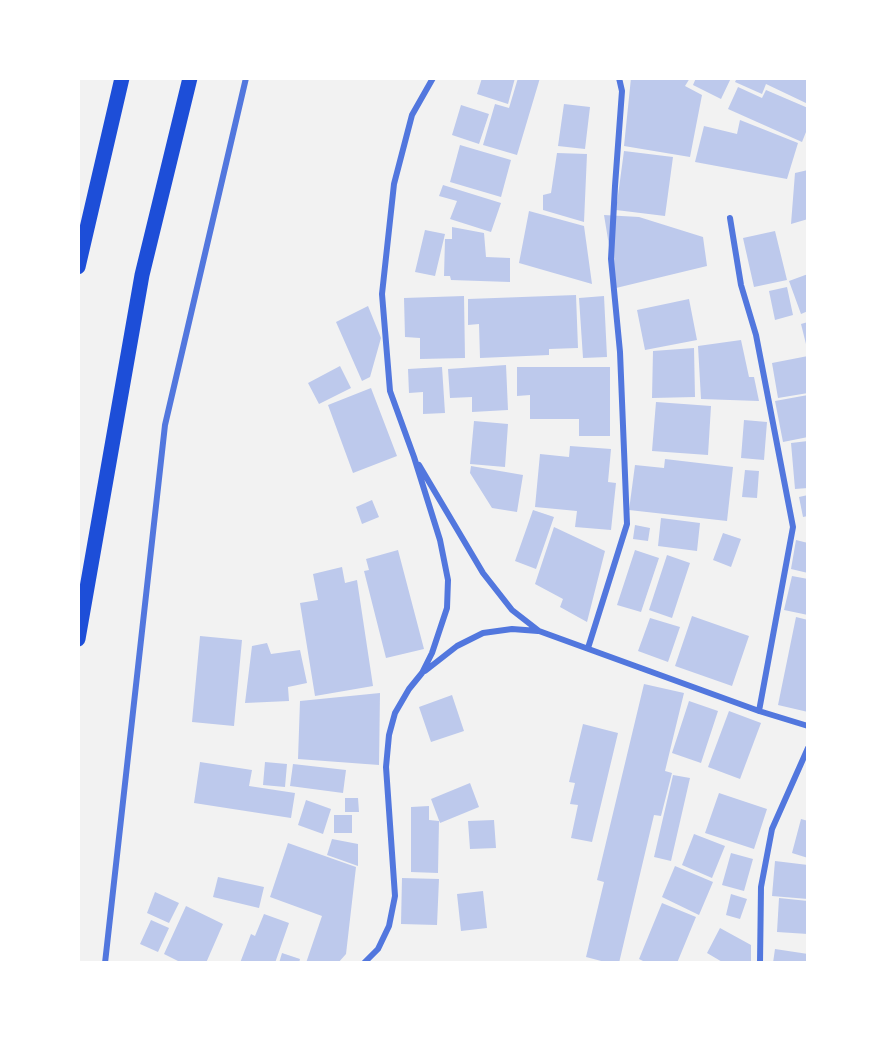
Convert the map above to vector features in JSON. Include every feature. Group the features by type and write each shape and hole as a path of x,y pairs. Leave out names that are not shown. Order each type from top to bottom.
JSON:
{"main road":[{"path":"78,267 122,78"},
{"path":"78,639 142,275 190,78"}],"street":[{"path":"106,963 165,425 246,78"},
{"path":"364,963 378,949 389,926 395,896 386,767 389,735 395,713 409,689 422,673 432,653 447,608 448,580 440,540 390,391 382,294 394,184 412,115 433,78"},
{"path":"588,648 627,524 620,352 611,259 622,91 619,78"},
{"path":"730,218 741,285 756,335 793,526 759,711"},
{"path":"414,457 483,573 512,610 539,631"},
{"path":"422,673 457,646 483,633 512,629 539,631 759,711 808,726"},
{"path":"760,963 761,887 772,829 808,748"}],"building":[{"path":"482,78 515,78 508,104 477,94"},
{"path":"518,78 540,78 517,155 483,145 495,104 509,108"},
{"path":"631,78 690,78 685,86 702,95 690,157 624,146"},
{"path":"696,78 731,78 721,99 693,85"},
{"path":"737,78 808,78 808,104 766,84 762,94 735,82"},
{"path":"738,87 762,98 766,90 808,108 808,127 802,142 728,109"},
{"path":"564,104 590,107 585,149 558,146"},
{"path":"461,105 489,114 479,144 452,135"},
{"path":"740,120 798,143 787,179 695,162 704,126 737,134"},
{"path":"460,145 511,160 501,197 450,182"},
{"path":"624,151 673,157 665,216 616,210"},
{"path":"557,153 587,154 584,222 543,210 543,195 551,193"},
{"path":"808,170 808,219 791,224 795,173"},
{"path":"443,185 501,203 491,232 450,219 457,201 439,196"},
{"path":"529,211 584,226 592,284 519,263"},
{"path":"604,215 639,217 703,237 707,266 616,288"},
{"path":"452,227 484,233 486,257 510,258 510,282 451,280 450,276 444,276 445,239 452,239"},
{"path":"425,230 445,234 435,276 415,272"},
{"path":"775,231 787,280 754,287 743,238"},
{"path":"808,274 808,311 801,314 789,281"},
{"path":"787,287 793,315 775,320 769,291"},
{"path":"576,295 578,348 549,349 549,355 480,358 479,324 468,325 468,299"},
{"path":"464,296 465,358 420,359 420,338 405,337 404,298"},
{"path":"604,296 607,357 583,358 579,298"},
{"path":"689,299 697,340 645,350 637,310"},
{"path":"368,306 381,338 370,377 362,381 336,322"},
{"path":"808,322 808,348 807,348 801,324"},
{"path":"741,340 749,377 754,377 759,401 701,399 698,346"},
{"path":"694,348 695,397 652,398 653,351"},
{"path":"808,356 808,393 778,398 772,363"},
{"path":"506,365 508,410 472,412 472,397 450,398 448,369"},
{"path":"340,366 351,388 319,404 308,383"},
{"path":"442,367 445,413 423,414 423,392 409,393 408,369"},
{"path":"517,367 610,367 610,436 579,436 579,419 530,419 530,395 517,396"},
{"path":"371,388 397,456 353,473 328,405"},
{"path":"808,395 808,437 783,442 775,401"},
{"path":"656,402 711,406 708,455 652,451"},
{"path":"744,420 767,422 764,460 741,458"},
{"path":"474,421 508,424 505,467 470,464"},
{"path":"808,441 808,488 795,489 791,443"},
{"path":"570,446 611,449 608,482 616,483 611,530 575,527 577,511 535,507 540,454 569,457"},
{"path":"665,459 733,467 727,521 629,510 635,465 664,468"},
{"path":"471,466 523,475 517,512 492,508 470,473"},
{"path":"745,470 759,471 757,498 742,497"},
{"path":"808,495 808,516 803,517 799,497"},
{"path":"372,500 379,517 362,524 356,507"},
{"path":"533,510 554,517 536,569 515,561"},
{"path":"661,518 700,523 697,551 658,546"},
{"path":"635,525 650,528 648,541 633,539"},
{"path":"554,527 605,551 587,622 560,607 563,599 535,584"},
{"path":"723,533 741,539 731,567 713,560"},
{"path":"796,540 808,543 808,573 791,569"},
{"path":"398,550 424,649 386,658 364,571 369,570 366,559"},
{"path":"635,550 659,558 641,612 617,605"},
{"path":"667,555 690,563 672,618 649,610"},
{"path":"342,567 345,583 357,580 373,686 315,696 300,603 318,600 313,574"},
{"path":"792,576 808,579 808,615 784,610"},
{"path":"692,616 749,636 732,686 675,666"},
{"path":"796,617 808,620 808,712 778,705"},
{"path":"650,618 680,627 668,662 638,651"},
{"path":"200,636 242,640 234,726 192,722"},
{"path":"267,643 271,654 300,650 307,683 288,687 289,701 245,703 252,646"},
{"path":"644,684 684,693 665,771 672,773 661,816 654,815 619,963 609,963 586,957 604,882 597,880"},
{"path":"380,693 379,765 298,759 300,701"},
{"path":"452,695 464,731 431,742 419,707"},
{"path":"689,701 718,711 701,763 672,753"},
{"path":"729,711 761,723 740,779 708,767"},
{"path":"583,724 618,733 592,842 571,838 578,805 570,804 575,783 569,782"},
{"path":"200,762 252,770 249,786 295,793 291,818 194,803"},
{"path":"265,762 287,764 285,787 263,785"},
{"path":"293,764 346,770 343,793 290,786"},
{"path":"673,775 690,778 671,861 654,857"},
{"path":"470,783 479,807 440,823 431,799"},
{"path":"719,793 767,809 754,849 705,833"},
{"path":"345,798 358,798 359,812 345,812"},
{"path":"306,800 331,809 323,834 298,825"},
{"path":"429,806 429,820 439,821 438,873 411,872 411,807"},
{"path":"334,815 352,815 352,833 334,833"},
{"path":"801,819 808,821 808,858 792,853"},
{"path":"494,820 496,848 470,849 468,821"},
{"path":"694,834 725,846 712,878 682,865"},
{"path":"332,839 358,844 358,866 327,855"},
{"path":"288,843 356,867 346,954 338,963 306,963 322,916 270,897"},
{"path":"731,853 753,859 744,891 722,885"},
{"path":"775,861 808,865 808,899 772,896"},
{"path":"675,866 713,882 699,915 662,897"},
{"path":"218,877 264,887 259,908 213,897"},
{"path":"402,878 439,879 437,925 401,924"},
{"path":"483,891 487,928 461,931 457,894"},
{"path":"155,892 179,903 169,923 147,913"},
{"path":"731,894 747,899 740,919 726,915"},
{"path":"779,898 808,901 808,934 777,932"},
{"path":"662,903 696,917 677,963 647,963 639,959"},
{"path":"186,906 223,924 206,963 182,963 164,954"},
{"path":"264,914 289,923 275,963 240,963 251,934 255,936"},
{"path":"151,920 169,928 158,952 140,944"},
{"path":"720,928 751,945 751,963 724,963 707,953"},
{"path":"775,949 808,954 808,963 773,963"},
{"path":"282,953 300,959 299,963 279,963"}]}
